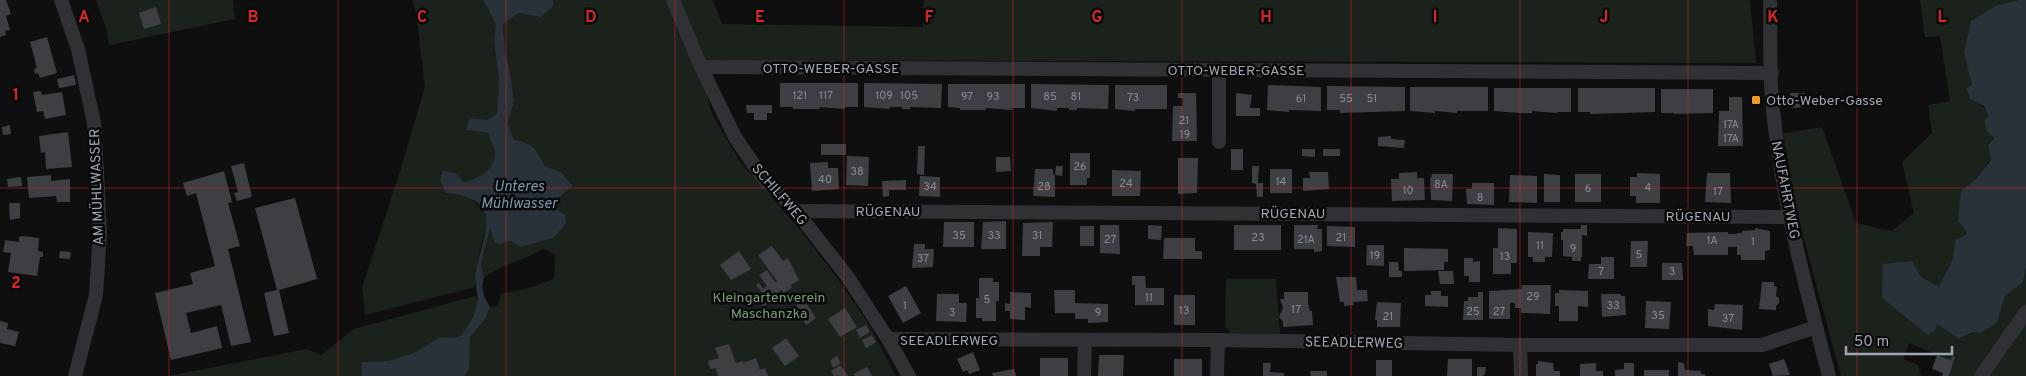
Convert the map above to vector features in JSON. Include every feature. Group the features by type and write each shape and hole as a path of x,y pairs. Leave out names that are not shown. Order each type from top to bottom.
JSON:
{"street":[{"name":"AM MÜHLWASSER","path":"61,0 78,49 94,123 98,172 100,233 96,294 75,376"},
{"name":"SCHILFWEG","path":"673,0 701,67 735,137 762,177 796,211 847,276 888,339 909,376"},
{"name":"NAUFAHRTWEG","path":"1770,0 1772,97 1777,145 1790,217 1828,376"},
{"name":"OTTO-WEBER-GASSE","path":"701,67 1772,73"},
{"path":"1219,70 1219,142"},
{"name":"RÜGENAU","path":"796,211 1790,217"},
{"path":"1981,376 2026,312"},
{"name":"SEEADLERWEG","path":"888,339 1218,340 1520,345 1762,345 1816,327"},
{"path":"1084,376 1085,340"},
{"path":"1218,340 1218,376"},
{"path":"1520,345 1521,376"}],"green space":[{"path":"96,0 233,0 235,19 109,45 106,28"},
{"path":"412,0 483,0 496,24 494,41 499,80 497,114 466,130 488,133 495,153 494,159 485,173 469,181 464,182 455,173 446,193 469,197 484,211 487,220 475,273 475,287 365,315 362,287 399,175 425,87 416,12"},
{"name":"Kleingartenverein Maschanzka","path":"553,0 713,0 722,24 923,27 924,0 1750,0 1756,63 717,60 701,67 711,112 740,162 796,225 835,275 866,320 896,376 465,376 469,369 470,337 485,319 490,307 498,306 501,294 529,288 554,279 555,254 543,249 498,269 484,278 481,264 490,227 501,244 510,241 520,247 536,242 556,210 558,198 573,186 561,172 545,166 539,155 514,140 508,123 514,101 505,53 503,24 519,13 553,6"},
{"path":"1920,0 2019,0 1995,6 1971,21 1964,53 1973,85 1966,88 1970,99 1986,110 1990,118 1994,137 1988,145 1991,159 1977,178 1961,191 1967,233 1955,240 1953,259 1939,288 1921,277 1912,261 1937,324 1960,339 1973,332 1982,332 1997,323 2005,296 2023,282 2026,267 2026,376 1949,376 1955,357 1952,356 1951,360 1909,343 1903,359 1918,365 1921,376 1841,376 1798,217 1783,133 1822,127 1856,223 1892,231 1914,213 1902,162 1932,133 1928,105 1950,101 1940,36 1925,37"},
{"path":"1226,279 1276,279 1280,334 1231,333 1225,327"},
{"path":"475,296 478,301 476,311 463,335 454,338 440,337 414,353 388,361 361,362 362,376 168,376 307,349 321,355 354,329"}],"water":[{"name":"Unteres Mühlwasser","path":"483,0 553,0 553,6 541,17 519,13 503,24 505,53 514,101 508,123 514,140 530,145 539,155 545,166 561,172 573,186 558,198 556,210 565,214 566,224 553,238 520,247 510,241 501,244 495,243 490,228 481,264 484,278 482,286 490,307 485,319 470,337 469,369 465,376 362,376 361,362 388,361 414,353 440,337 454,338 462,335 475,312 477,300 475,273 485,232 485,213 474,200 446,193 440,180 443,171 455,173 464,182 475,179 489,169 494,159 495,153 488,133 466,130 470,118 486,120 497,114 499,80 494,41 496,24"},
{"path":"2026,0 2026,267 2023,282 2005,296 1997,323 1982,332 1973,332 1959,339 1937,324 1935,330 1928,335 1882,298 1883,264 1912,261 1921,277 1939,287 1953,259 1955,240 1967,233 1958,222 1961,191 1977,178 1991,160 1988,145 1994,138 1987,131 1984,121 1989,116 1984,106 1970,99 1966,88 1972,85 1964,53 1971,21 1995,6"}],"building":[{"path":"0,0 6,0 11,14 6,16 10,30 5,31 6,35 0,37"},
{"path":"156,7 161,24 144,29 139,13"},
{"path":"47,37 57,73 40,78 38,73 35,74 34,69 37,68 30,42"},
{"path":"74,75 76,85 59,88 57,79"},
{"path":"780,83 858,83 858,107 845,107 845,109 819,107 820,109 793,109 793,107 780,107"},
{"path":"864,83 942,84 941,108 910,107 910,109 902,109 902,107 890,107 890,109 864,107"},
{"path":"948,84 1025,84 1025,108 1012,108 1012,110 986,108 986,110 960,110 960,108 948,107"},
{"path":"1031,84 1109,85 1108,109 1077,108 1077,110 1069,110 1069,108 1057,108 1057,111 1031,108"},
{"path":"1115,85 1167,85 1167,109 1135,109 1135,111 1115,109"},
{"path":"1268,85 1321,87 1321,111 1289,110 1289,112 1267,110"},
{"path":"1327,86 1405,87 1405,111 1340,113 1340,110 1327,110"},
{"path":"1410,87 1488,87 1488,111 1457,111 1457,113 1435,111 1435,113 1410,111"},
{"path":"1494,88 1571,88 1571,112 1532,111 1532,113 1519,113 1494,111"},
{"path":"1578,88 1655,88 1655,112 1590,114 1590,112 1578,112"},
{"path":"1661,89 1713,89 1713,113 1661,113"},
{"path":"41,91 42,95 62,92 66,115 45,119 43,111 37,112 33,92"},
{"path":"1178,93 1196,93 1197,141 1172,141 1173,106 1183,106 1183,98 1178,98"},
{"path":"1236,93 1252,95 1250,108 1260,108 1260,116 1236,116"},
{"path":"1790,93 1805,93 1806,107 1791,108"},
{"path":"1729,97 1742,97 1743,146 1718,146 1719,111 1729,111"},
{"path":"746,105 772,105 772,113 767,113 767,120 754,120 754,113 747,113"},
{"path":"10,125 11,134 3,135 2,127"},
{"path":"68,132 72,167 46,169 45,152 41,153 39,136"},
{"path":"1391,136 1391,139 1405,140 1404,148 1378,146 1378,137"},
{"path":"821,144 846,144 846,155 821,155"},
{"path":"918,146 925,146 924,175 917,174"},
{"path":"1231,149 1243,149 1243,170 1231,170"},
{"path":"1302,149 1315,149 1315,157 1302,156"},
{"path":"1323,149 1340,149 1340,156 1323,156"},
{"path":"1070,153 1090,153 1090,178 1087,178 1087,185 1070,185"},
{"path":"847,156 869,157 868,186 846,185"},
{"path":"996,157 1010,157 1011,171 996,172"},
{"path":"1178,158 1198,158 1197,193 1178,194"},
{"path":"828,162 828,168 838,168 839,189 812,191 810,163"},
{"path":"244,163 252,197 237,201 234,193 238,192 231,166"},
{"path":"1056,166 1063,166 1062,176 1055,175"},
{"path":"1252,166 1259,166 1258,183 1263,183 1263,197 1257,197 1256,184 1252,183"},
{"path":"1035,169 1053,169 1053,175 1055,175 1055,197 1033,196"},
{"path":"1270,169 1292,169 1292,193 1270,193"},
{"path":"1112,170 1141,171 1140,196 1112,196"},
{"path":"224,171 232,202 228,203 240,246 228,249 251,342 231,346 221,305 186,313 191,333 217,326 222,348 171,360 155,293 193,284 190,273 215,266 196,193 187,196 183,183"},
{"path":"1309,172 1328,172 1329,189 1303,191 1303,178 1310,178"},
{"path":"1417,172 1417,178 1424,178 1425,200 1392,201 1391,179 1399,179 1399,173"},
{"path":"1637,173 1660,174 1660,203 1636,203 1636,196 1630,196 1630,177 1637,177"},
{"path":"1707,173 1730,173 1731,203 1705,202"},
{"path":"1432,174 1453,174 1452,201 1431,200 1430,178"},
{"path":"1544,174 1560,175 1560,202 1544,202"},
{"path":"1575,174 1601,174 1601,202 1575,202"},
{"path":"51,175 51,181 70,179 70,202 57,202 56,196 29,198 27,177"},
{"path":"1510,175 1537,176 1537,203 1509,202"},
{"path":"920,176 940,177 940,197 919,196"},
{"path":"21,177 22,186 8,187 7,179"},
{"path":"906,180 906,190 889,190 889,196 883,197 882,181"},
{"path":"1472,183 1494,183 1494,205 1467,204 1466,189 1472,189"},
{"path":"295,198 317,279 279,290 289,333 274,336 264,293 277,290 255,208"},
{"path":"9,203 20,203 20,218 10,220"},
{"path":"1006,221 1006,249 981,249 983,222"},
{"path":"944,222 974,222 974,247 943,247"},
{"path":"1053,222 1052,247 1040,247 1040,256 1022,256 1023,223"},
{"path":"1100,225 1119,225 1120,254 1100,253"},
{"path":"1148,225 1162,226 1161,240 1148,239"},
{"path":"1234,225 1281,225 1281,250 1234,250"},
{"path":"1294,225 1318,225 1317,229 1322,229 1322,251 1314,252 1314,249 1294,249"},
{"path":"1581,225 1587,225 1587,236 1582,235 1581,261 1572,261 1572,257 1563,256 1561,232 1563,232 1563,229 1581,229"},
{"path":"1080,226 1094,226 1094,246 1080,246"},
{"path":"1327,226 1355,227 1355,247 1327,246"},
{"path":"1498,228 1517,229 1517,263 1511,263 1511,274 1493,274 1493,248 1498,248"},
{"path":"1755,228 1770,231 1770,250 1765,251 1765,260 1741,260 1741,255 1737,255 1737,247 1728,247 1728,255 1694,255 1693,246 1686,246 1687,233 1728,232 1728,234 1737,234 1742,233 1742,231 1755,230"},
{"path":"1528,232 1553,233 1552,257 1545,257 1545,262 1533,262 1533,257 1528,257"},
{"path":"19,237 39,238 38,251 43,252 43,257 40,257 37,276 8,272 11,253 3,252 5,240 19,242"},
{"path":"1164,238 1195,238 1195,251 1202,251 1202,259 1163,259"},
{"path":"1631,241 1648,241 1647,267 1630,267"},
{"path":"914,244 925,244 925,249 934,249 933,267 912,268"},
{"path":"1367,245 1384,245 1384,266 1366,265"},
{"path":"772,246 783,261 788,258 799,280 791,285 792,288 783,293 782,290 772,297 773,299 763,307 756,297 762,293 756,285 759,283 763,289 767,286 759,275 767,270 775,282 777,281 758,255"},
{"path":"1404,248 1448,249 1448,262 1444,262 1444,270 1404,271"},
{"path":"60,251 71,252 70,259 59,258"},
{"path":"739,251 751,269 731,280 720,265"},
{"path":"1601,257 1614,257 1614,279 1588,279 1589,264 1601,264"},
{"path":"1464,258 1473,258 1473,262 1480,261 1480,282 1469,282 1469,276 1464,276"},
{"path":"1389,262 1398,262 1399,271 1402,271 1402,277 1389,277"},
{"path":"1662,263 1682,263 1683,280 1662,280"},
{"path":"1438,271 1453,271 1454,284 1440,284"},
{"path":"1132,276 1145,276 1146,288 1164,288 1164,305 1135,305 1135,285 1132,285"},
{"path":"1336,277 1356,277 1357,290 1367,290 1368,301 1353,302 1354,305 1344,306 1344,302 1340,302"},
{"path":"979,278 993,278 993,282 999,282 999,301 996,301 996,321 982,321 982,318 976,318"},
{"path":"1762,282 1774,282 1774,286 1777,287 1776,296 1779,298 1779,303 1776,306 1776,310 1759,309"},
{"path":"1521,285 1551,285 1550,314 1521,313 1521,308 1515,308 1515,303 1510,303 1510,319 1489,319 1489,291 1522,289"},
{"path":"906,286 921,313 903,323 888,296"},
{"path":"1054,290 1075,290 1075,303 1108,304 1108,322 1088,323 1088,319 1075,319 1075,313 1055,313"},
{"path":"1559,290 1588,291 1588,307 1578,306 1578,321 1559,321 1559,306 1555,306 1555,293 1559,293"},
{"path":"1431,291 1441,291 1441,296 1448,296 1448,307 1425,306 1425,295 1431,295"},
{"path":"1010,292 1031,293 1031,308 1025,307 1025,320 1010,319 1010,311 1005,311 1005,303 1010,304"},
{"path":"1284,292 1308,292 1308,303 1310,311 1312,311 1313,325 1283,327 1283,322 1279,317 1283,308 1280,299 1284,299"},
{"path":"1478,292 1483,292 1483,320 1463,320 1464,301 1468,301 1468,297 1478,297"},
{"path":"937,294 959,294 959,303 967,303 966,322 936,321"},
{"path":"1601,294 1621,294 1621,296 1625,296 1626,315 1602,317"},
{"path":"1174,295 1195,295 1195,325 1174,325"},
{"path":"804,300 816,318 806,325 794,306"},
{"path":"1646,301 1671,302 1669,329 1645,328"},
{"path":"1377,302 1401,303 1400,327 1377,327 1377,320 1375,320"},
{"path":"1715,304 1743,305 1742,330 1708,326 1708,309 1714,310"},
{"path":"845,308 857,327 840,337 828,319"},
{"path":"0,321 8,323 7,329 19,332 15,346 0,343"},
{"path":"866,325 870,332 860,338 856,330"},
{"path":"872,335 876,342 866,348 862,340"},
{"path":"786,338 799,356 785,366 772,348"},
{"path":"729,344 736,363 743,361 743,363 756,358 760,370 765,368 768,376 718,376 716,368 710,369 708,361 719,358 715,348"},
{"path":"973,352 980,370 969,374 967,370 963,372 957,359"},
{"path":"1099,355 1124,355 1123,376 1098,376"},
{"path":"1937,355 1951,360 1952,356 1955,357 1949,376 1942,376 1943,373 1932,369"},
{"path":"837,356 841,363 833,368 830,361"},
{"path":"1040,358 1068,358 1068,376 1040,376"},
{"path":"1174,359 1202,359 1202,376 1174,376"},
{"path":"1448,359 1472,359 1472,376 1447,376"},
{"path":"1784,359 1790,375 1773,376 1769,364"},
{"path":"1376,360 1392,360 1392,376 1376,376"},
{"path":"1538,361 1553,363 1554,371 1560,371 1560,376 1536,376 1536,364 1538,364"},
{"path":"1678,362 1684,363 1685,370 1701,371 1701,374 1705,374 1705,376 1678,376"},
{"path":"1263,363 1271,363 1270,372 1284,373 1284,376 1263,376"},
{"path":"1596,363 1596,371 1603,371 1603,376 1580,376 1580,364"},
{"path":"1624,363 1634,363 1634,376 1615,376 1615,370 1624,369"},
{"path":"840,365 848,376 834,376 831,371"},
{"path":"867,367 872,376 855,376 853,374"},
{"path":"1477,367 1486,367 1483,376 1477,376"},
{"path":"1014,369 1016,376 993,376 992,373"},
{"path":"1644,370 1669,370 1669,376 1644,376"},
{"path":"1310,371 1327,371 1327,376 1311,376"}],"place":[{"name":"Otto-Weber-Gasse","path":"1756,100"}]}
